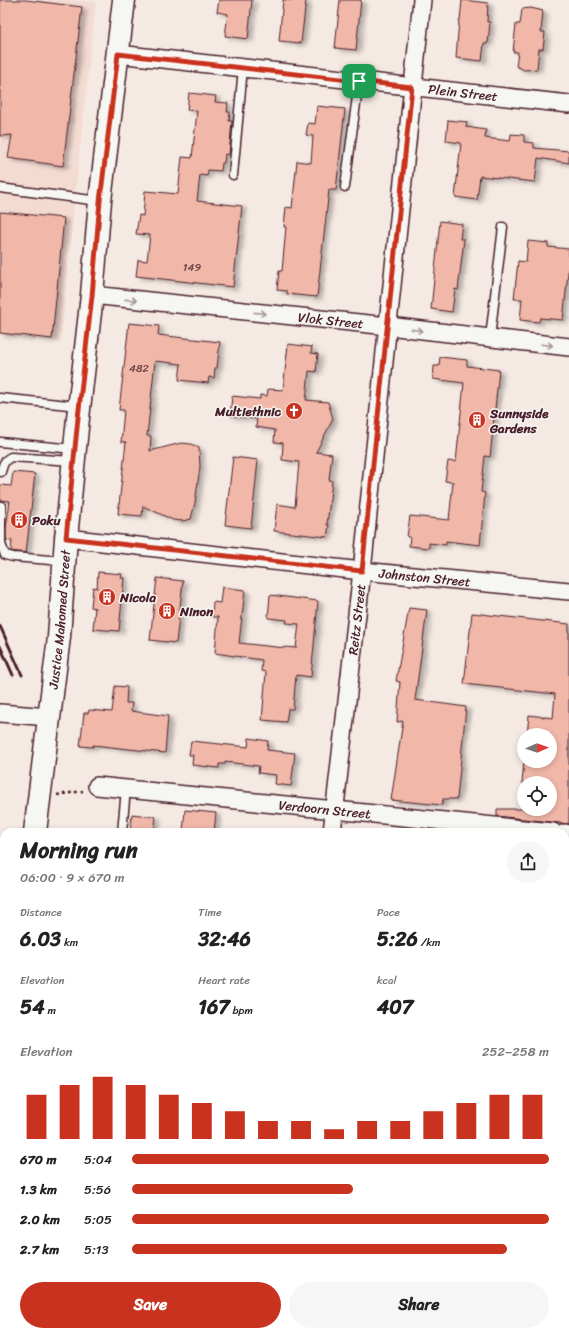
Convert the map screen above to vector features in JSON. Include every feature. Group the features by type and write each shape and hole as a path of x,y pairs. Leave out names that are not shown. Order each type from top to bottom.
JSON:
{"main road":[{"name":"Justice Mahomed Street","path":"35,828 59,637 66,538 79,406 92,296 100,201 124,0"}],"street":[{"name":"Reitz Street","path":"332,828 362,571 422,0"},
{"name":"Plein Street","path":"118,54 569,104"},
{"name":"Vlok Street","path":"92,296 388,326 569,347"},
{"name":"Johnston Street","path":"66,538 362,571 569,591"},
{"path":"0,713 49,717"},
{"name":"Verdoorn Street","path":"97,786 513,828"}],"lane":[{"path":"233,175 243,68"},
{"path":"345,187 359,81"},
{"path":"0,188 100,201"},
{"path":"490,338 503,227"},
{"path":"0,398 79,406"},
{"path":"0,442 74,455"},
{"path":"1,472 4,462 12,457 74,455"},
{"path":"1,506 1,544 5,555 13,558 64,562"},
{"path":"122,828 126,789"}],"shaded area":[{"path":"0,0 72,0 96,2 60,342 0,335"}],"building":[{"path":"0,0 26,0 82,7 63,166 8,158 12,135 0,136"},
{"path":"219,0 252,0 248,39 225,36 228,14 217,12"},
{"path":"283,0 306,0 301,43 279,41"},
{"path":"340,0 361,0 356,50 335,48"},
{"path":"462,0 488,3 487,22 490,22 488,43 484,43 482,61 456,58"},
{"path":"531,8 543,11 541,32 545,32 543,49 539,49 537,69 524,70 516,66 518,52 513,52 516,24 520,24 522,9"},
{"path":"189,93 216,96 215,102 228,103 227,112 230,112 229,121 232,121 229,155 225,154 221,171 208,170 207,176 200,175 197,201 242,206 233,287 136,276 138,260 147,261 150,235 136,234 139,215 143,216 145,191 178,194 182,157 192,158 197,111 187,110"},
{"path":"317,106 345,109 336,190 329,190 317,297 287,294 287,291 277,290 279,271 282,271 286,227 284,227 286,207 292,208 297,161 311,163 313,136 306,135 308,123 315,124"},
{"path":"448,120 467,122 466,127 486,130 485,138 510,141 511,134 524,135 524,142 534,143 534,148 569,151 569,163 538,158 535,182 480,176 477,200 455,197 461,143 446,141"},
{"path":"0,212 64,218 52,339 0,333"},
{"path":"440,221 462,224 460,239 464,239 458,290 455,289 452,312 431,309"},
{"path":"528,241 548,243 548,247 569,249 563,320 540,318 539,322 520,320 522,299 514,299 518,261 526,262"},
{"path":"129,323 159,326 158,335 220,342 217,368 215,368 214,378 209,377 208,383 179,380 181,364 155,361 147,436 151,436 150,451 181,443 191,444 199,448 200,467 195,503 191,519 183,521 173,520 143,506 142,516 118,514 126,442 121,442 124,410 119,410"},
{"path":"288,344 312,347 311,353 318,354 316,372 309,371 306,400 328,402 333,419 316,452 332,454 329,480 332,481 327,537 274,531 277,504 295,507 299,462 282,460 283,443 274,442 275,430 256,427 257,419 230,416 232,396 260,399 260,395 267,396 268,389 283,390"},
{"name":"Sunnyside Gardens","path":"440,357 467,360 467,366 499,370 490,457 485,456 481,492 485,493 480,545 446,541 446,545 429,543 429,548 409,546 410,537 407,537 410,516 449,520 453,482 445,481 448,461 456,462 464,383 433,379 434,366 439,366"},
{"path":"233,457 258,460 251,528 225,525"},
{"name":"Poku","path":"13,472 35,474 26,553 11,551 12,541 6,540 6,528 10,501 0,500 0,485 11,486"},
{"name":"Nicola","path":"98,572 122,574 121,578 124,578 119,631 93,629 95,608 91,607 93,587 97,588"},
{"name":"Ninon","path":"157,578 183,581 176,643 150,640"},
{"path":"222,587 245,590 239,643 296,648 299,624 286,623 287,620 268,618 270,595 318,601 311,677 296,675 293,709 288,709 286,722 262,720 266,672 261,671 262,660 215,653 218,617 212,617 213,602 220,603"},
{"path":"409,608 427,610 415,700 466,707 457,799 443,799 442,805 391,800 403,721 397,722 400,682 396,681"},
{"path":"472,613 569,624 569,824 497,816 497,809 517,809 517,816 557,816 557,776 523,776 523,768 557,768 557,728 528,728 529,715 553,718 555,694 464,684"},
{"path":"115,686 127,687 126,703 132,703 131,711 168,716 165,753 93,745 93,747 80,746 84,713 88,713 89,710 112,712"},
{"path":"249,738 268,741 267,750 295,753 291,786 275,784 276,775 258,773 259,766 225,762 225,764 219,764 219,768 192,765 193,755 189,755 191,741 248,747"},
{"path":"185,810 216,813 214,828 183,828"},
{"path":"132,814 156,817 155,828 130,828"}],"railway":[{"path":"0,626 22,675"},
{"path":"0,646 13,675"}],"place":[{"name":"Multiethnic","path":"294,411"},
{"name":"Sunnyside Gardens","path":"477,420"},
{"name":"Poku","path":"19,520"},
{"name":"Nicola","path":"107,597"},
{"name":"Ninon","path":"167,611"}],"route":[{"path":"118,54 359,81 412,87 362,571 66,538 92,296 100,201 118,54"}]}
